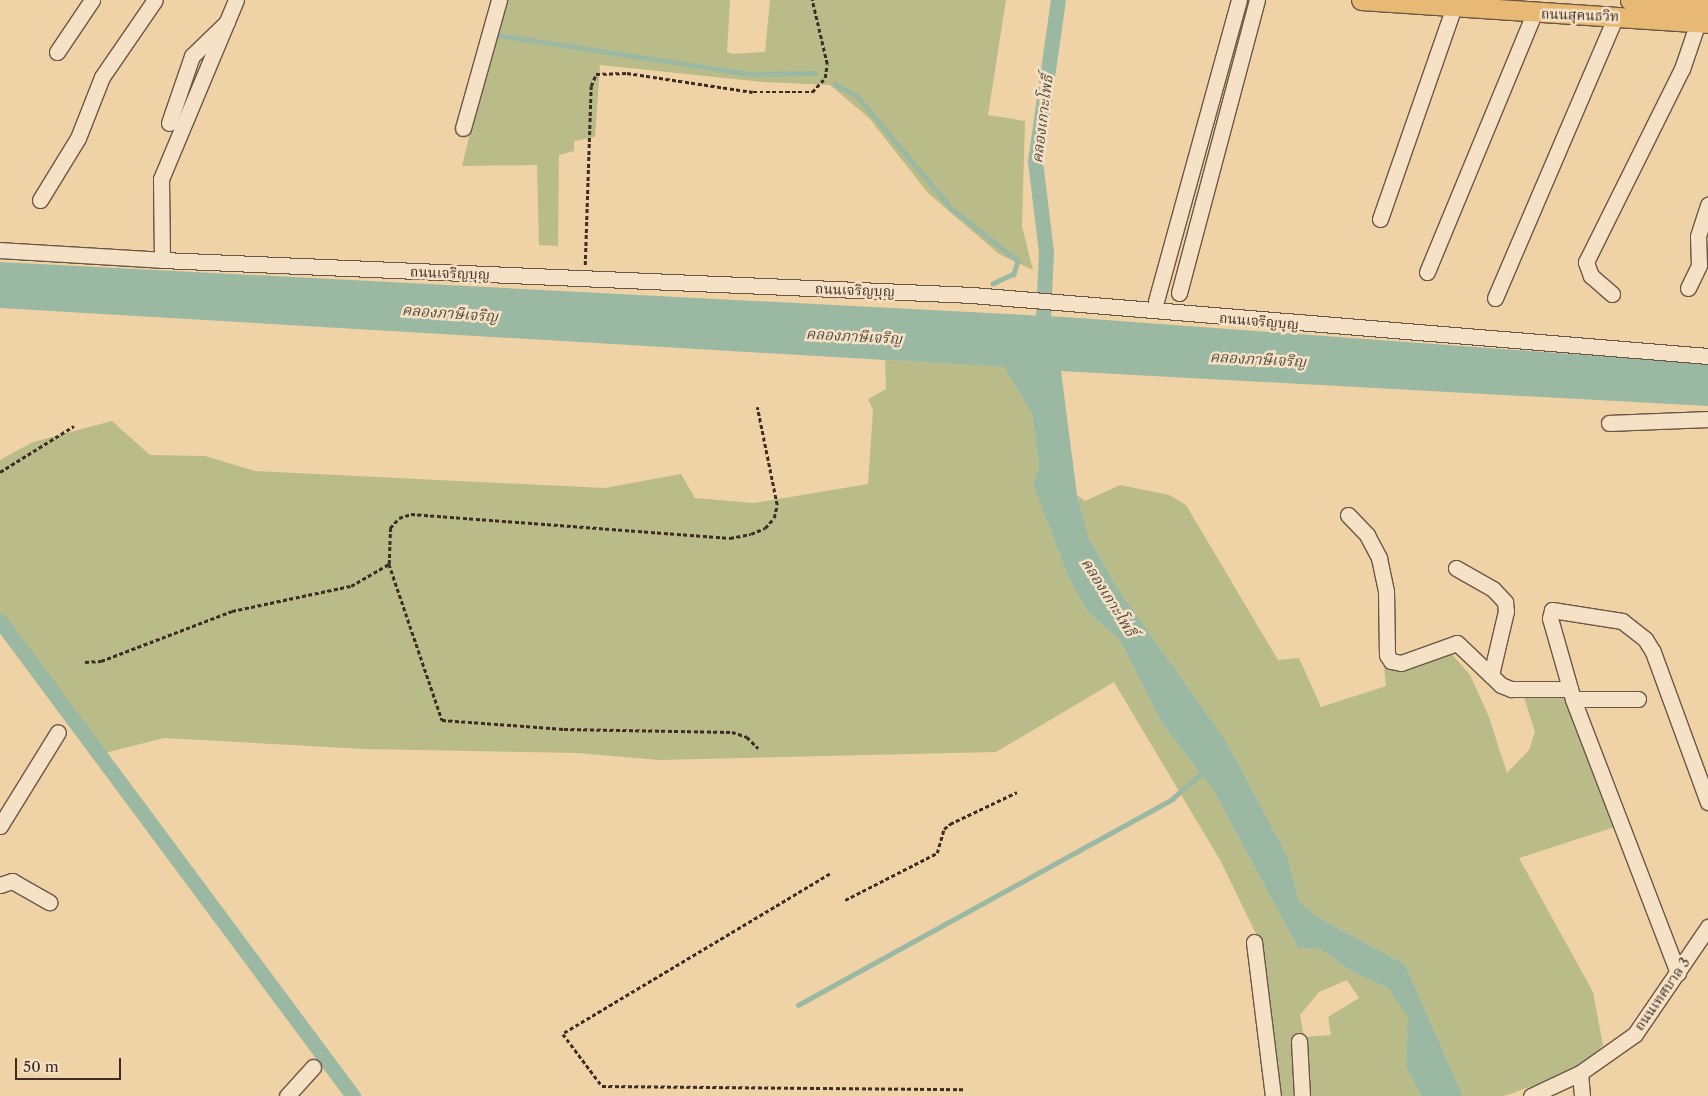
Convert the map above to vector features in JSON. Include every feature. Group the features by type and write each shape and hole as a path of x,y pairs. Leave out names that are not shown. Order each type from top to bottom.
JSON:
{"main road":[{"name":"ถนนสุคนธวิท","path":"1361,0 1454,7 1540,9 1703,23"},
{"name":"ถนนสุคนธวิท","path":"1630,0 1708,5"}],"street":[{"path":"57,52 92,0"},
{"path":"40,200 78,138 102,77 154,0"},
{"path":"162,260 161,179 236,0"},
{"path":"463,128 499,0"},
{"path":"1156,301 1239,0"},
{"path":"1179,293 1257,0"},
{"path":"1380,219 1454,7"},
{"path":"1427,272 1540,9"},
{"path":"1495,298 1616,16"},
{"path":"169,123 192,56 228,21"},
{"path":"1612,294 1591,276 1586,262 1703,23"},
{"path":"1688,288 1700,265 1698,236 1708,205"},
{"name":"ถนนเจริญบุญ","path":"0,250 162,260 972,295 1708,356"},
{"path":"1610,423 1708,419"},
{"path":"1348,515 1367,535 1379,558 1386,591 1386,655 1391,662 1401,663 1457,644 1491,675 1511,689 1638,699"},
{"path":"1456,568 1493,589 1505,602 1506,610 1491,675"},
{"path":"1678,972 1572,694 1550,618 1552,610 1622,621 1638,632 1653,652 1708,802"},
{"path":"0,826 58,732"},
{"path":"0,885 12,881 49,902"},
{"name":"ถนนเทศบาล 3","path":"1531,1096 1580,1073 1634,1034 1708,927"},
{"path":"1254,942 1273,1096"},
{"path":"1299,1041 1302,1096"},
{"path":"287,1096 313,1067"},
{"path":"1580,1073 1582,1096"}],"path":[{"path":"589,278 585,256 591,86 596,74 627,72 753,92 812,92 825,78 826,64 812,0"},
{"path":"757,408 777,505 774,518 765,528 730,538 411,514 399,518 390,528 389,564 436,711 442,720 564,729 732,732 747,737 758,748"},
{"path":"0,472 74,426"},
{"path":"85,662 101,661 232,611 351,586 389,564"},
{"path":"844,900 937,852 944,829 950,824 1017,792"},
{"path":"830,874 562,1034 602,1086 965,1089"}],"green space":[{"path":"503,0 730,0 727,52 733,54 765,52 770,0 1006,0 988,115 1025,121 1022,226 1033,270 999,254 928,193 869,118 830,85 763,82 600,65 595,137 574,141 574,151 559,155 558,246 539,245 537,165 462,166"},
{"path":"885,360 1004,367 1032,414 1039,467 1033,484 1068,577 1086,610 1120,641 1162,724 1212,788 1298,948 1320,949 1354,973 1388,988 1409,1017 1406,1067 1421,1096 1272,1096 1260,942 1220,860 1114,682 996,752 659,760 578,753 364,749 164,738 97,755 0,624 0,460 33,442 112,421 150,455 205,456 255,471 605,488 681,474 695,498 754,503 868,484 873,410 868,399 886,389","holes":["1347,980 1359,998 1328,1017 1331,1035 1304,1037 1300,1015 1319,992"]},
{"path":"1120,485 1169,495 1186,505 1278,660 1299,658 1321,707 1386,686 1384,668 1450,652 1470,675 1489,717 1507,773 1529,750 1535,732 1524,697 1576,685 1627,823 1519,858 1593,992 1603,1045 1593,1056 1564,1075 1504,1096 1463,1096 1405,964 1317,917 1299,901 1287,855 1226,741 1117,587 1090,540 1077,495 1085,501"}],"water":[{"name":"คลองภาษีเจริญ","path":"0,262 1065,317 1708,364 1708,406 1061,371 1077,495 1090,540 1117,587 1226,741 1287,855 1299,901 1317,917 1405,964 1463,1096 1421,1096 1406,1067 1408,1017 1388,988 1354,973 1320,949 1298,948 1212,788 1162,724 1120,641 1086,610 1068,577 1033,484 1039,467 1032,414 1004,367 0,308"}],"waterway":[{"name":"คลองเกาะโพธิ์","path":"1042,337 1046,252 1035,161 1058,0"},
{"path":"498,35 751,74 815,73"},
{"path":"835,84 856,95 951,208 1018,261 1014,274 993,284"},
{"path":"0,621 353,1096"},
{"path":"798,1005 1172,799 1205,770"}]}
